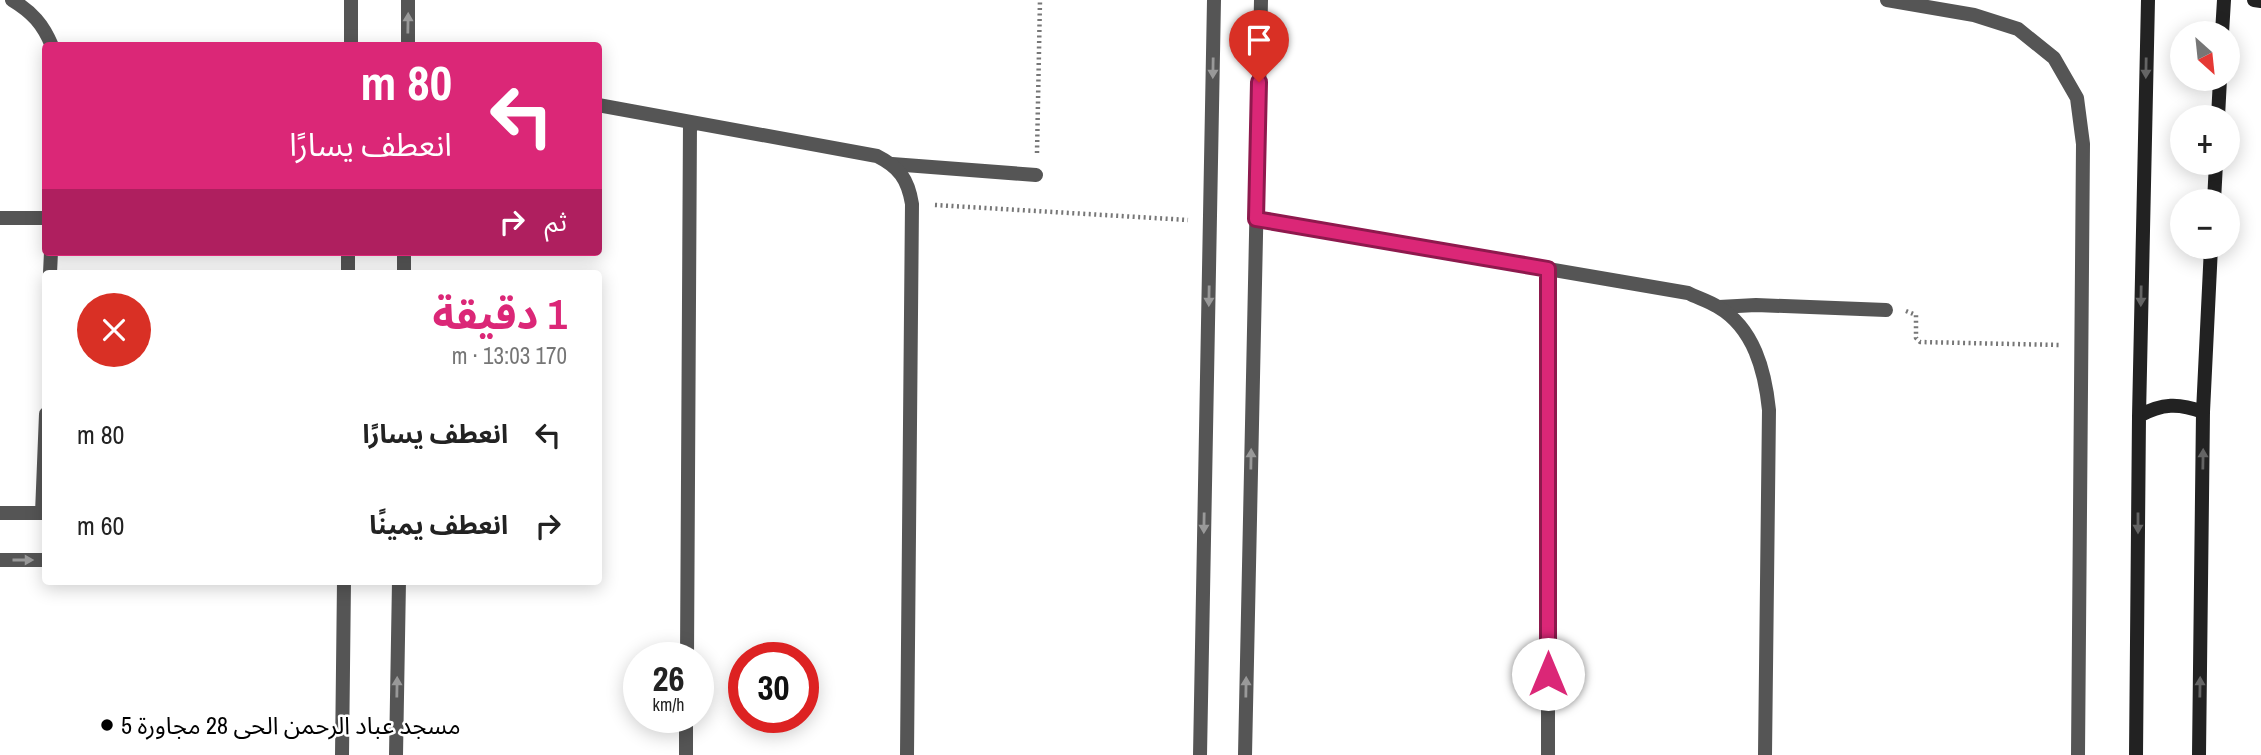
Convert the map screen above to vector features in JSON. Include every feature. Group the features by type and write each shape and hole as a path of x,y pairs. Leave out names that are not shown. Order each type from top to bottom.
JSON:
{"street":[{"path":"12,0 29,5 44,26 50,42"},
{"path":"351,0 351,42"},
{"path":"408,0 408,42"},
{"path":"1200,755 1214,0"},
{"path":"1245,755 1261,0"},
{"path":"1887,0 1974,15 2018,29 2054,58 2077,98 2083,144 2078,755"},
{"path":"2136,755 2147,0"},
{"path":"2223,21 2224,0"},
{"path":"2254,0 2261,1"},
{"path":"602,106 877,156 892,164 903,175 910,189 907,755"},
{"path":"687,642 690,122"},
{"path":"892,164 1036,174"},
{"path":"0,218 42,218"},
{"path":"1256,219 1688,293 1719,307 1742,329 1758,355 1769,400 1765,755"},
{"path":"2199,755 2203,412 2210,259"},
{"path":"1548,269 1548,755"},
{"path":"1719,307 1756,305 1886,310"},
{"path":"2139,416 2170,404 2203,412"},
{"path":"0,513 42,513"},
{"path":"0,560 42,560"},
{"path":"396,755 399,585"},
{"path":"342,755 344,586"},
{"path":"686,733 686,755"}],"path":[{"path":"1036,211 1040,0"},
{"path":"912,204 1210,221"},
{"path":"1886,310 1916,314 1916,338 1920,342 2081,345"}],"place":[{"name":"مسجد عباد الرحمن الحى 28 مجاورة 5","path":"107,725"}],"route":[{"path":"1259,82 1256,219 1548,269 1548,674"}]}
